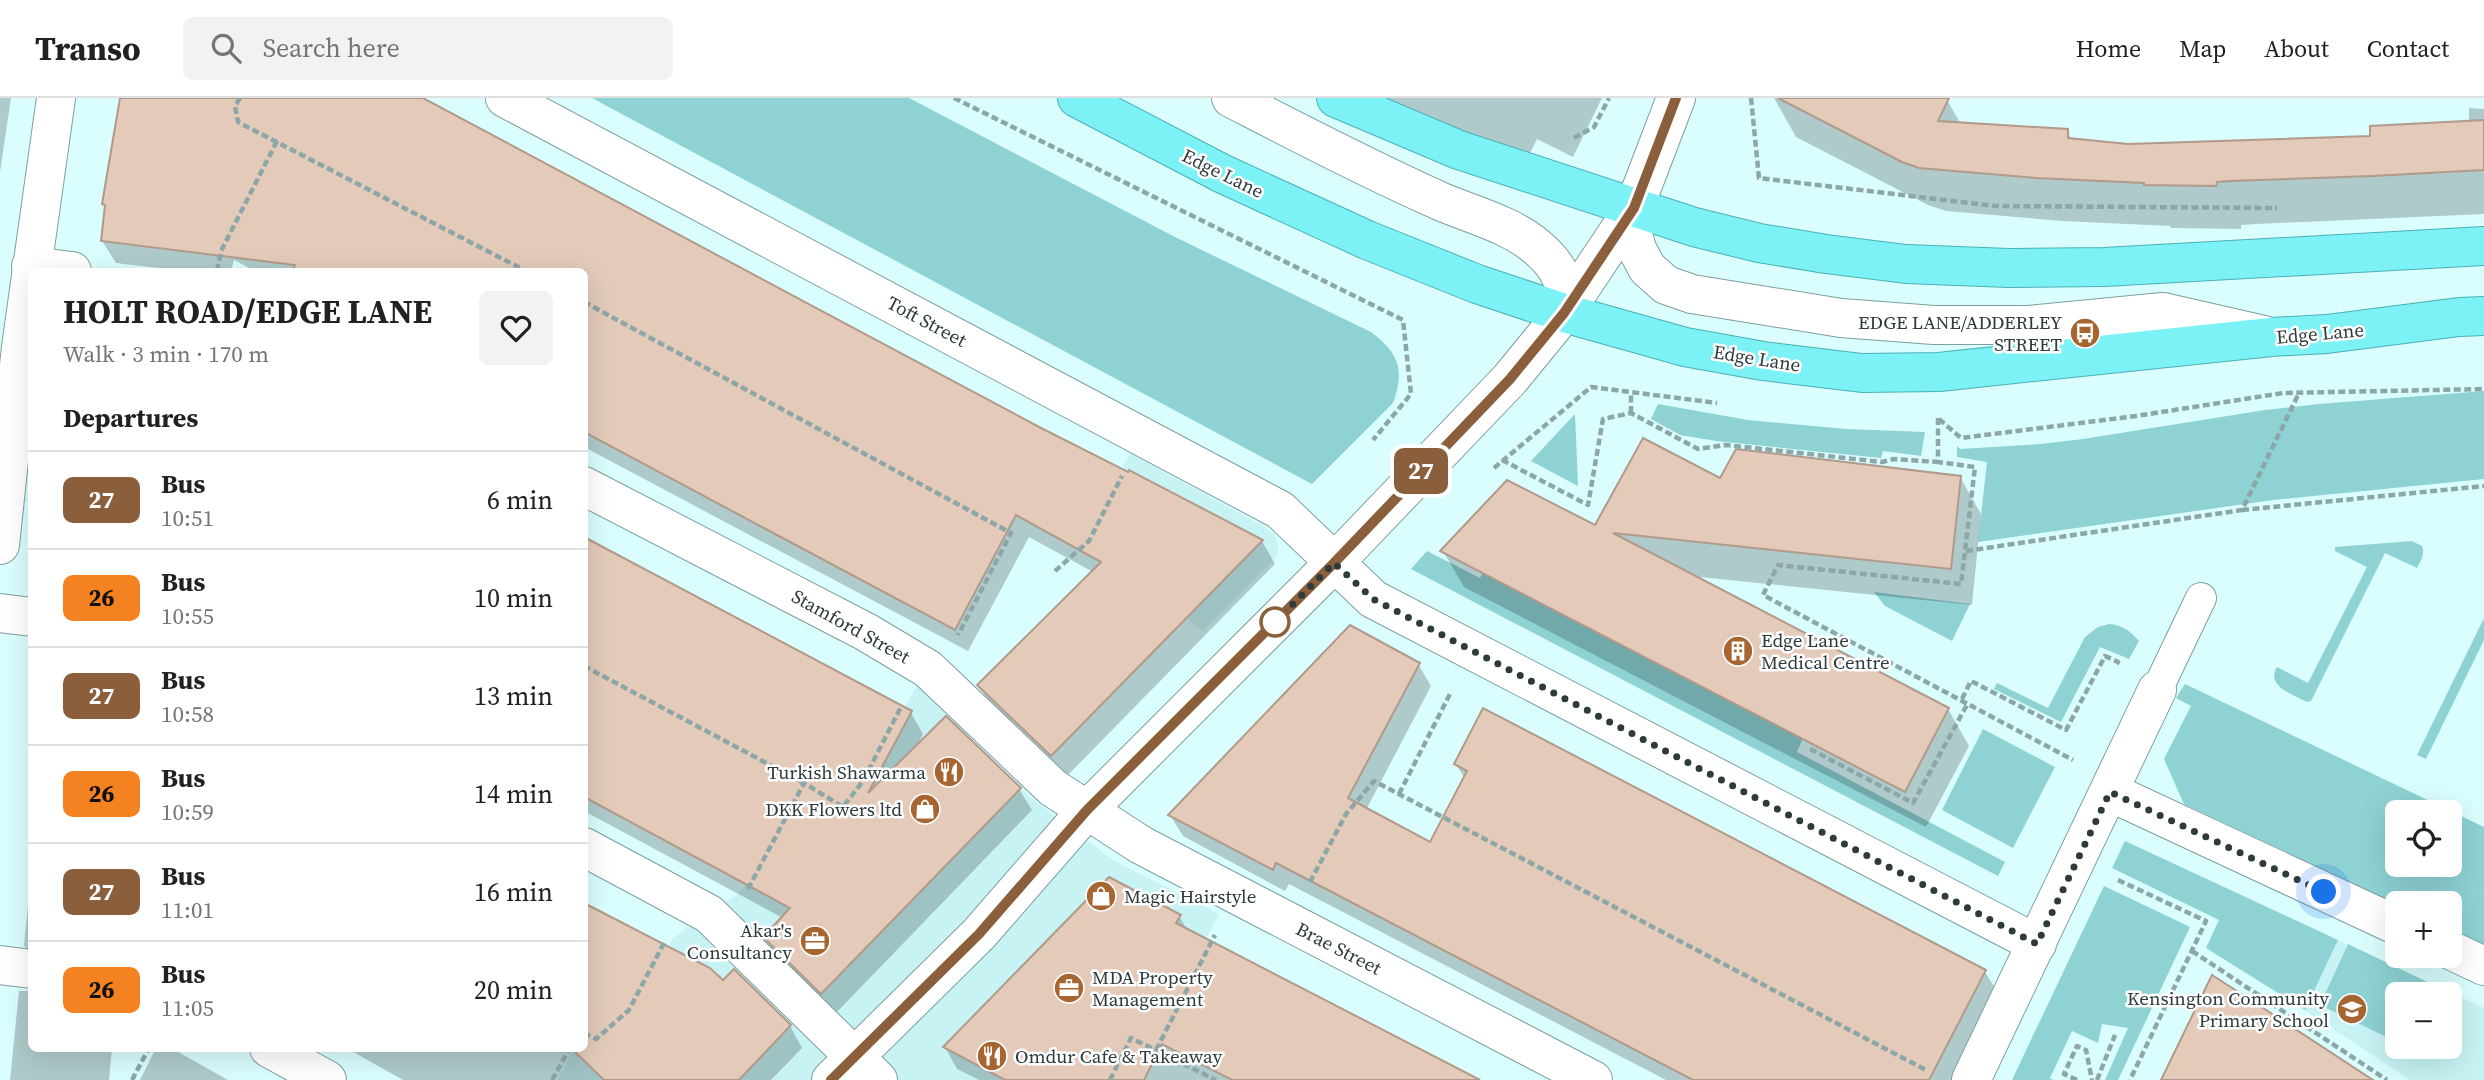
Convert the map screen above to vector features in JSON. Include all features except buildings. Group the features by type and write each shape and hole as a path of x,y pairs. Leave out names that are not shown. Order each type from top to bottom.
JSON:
{"highway":[{"name":"Edge Lane","path":"1077,98 1223,174 1367,240 1476,284 1564,313 1685,346 1763,361 1861,373 1939,372 2484,316"},
{"path":"1336,98 1459,150 1695,227 1759,243 1906,264 2010,268 2104,267 2484,246"}],"street":[{"path":"47,268 31,266 56,98"},
{"name":"Toft Street","path":"505,98 1280,510 1373,599 2037,944"},
{"path":"1231,98 1442,202 1516,233 1537,247 1563,279 1566,294 1564,313"},
{"path":"588,849 700,911 854,1072 1000,913 1087,810 1334,563 1510,379 1564,313 1634,208 1676,98"},
{"path":"1634,208 1632,230 1637,249 1647,268 1666,285 1692,294 1841,318 1934,325 2029,325 2163,312 2271,337"},
{"path":"0,545 10,346 28,277"},
{"name":"Stamford Street","path":"588,488 866,632 930,671 1053,788 1087,810"},
{"path":"0,613 28,616"},
{"path":"1971,1080 2157,690"},
{"path":"2110,792 2385,920"},
{"name":"Brae Street","path":"1087,810 1141,845 1593,1080"},
{"path":"2462,956 2484,966"},
{"path":"0,965 28,968"},
{"path":"277,1052 327,1080"}],"lane":[{"path":"2157,690 2202,598"}],"path":[{"path":"240,98 235,106 238,122 520,268"},
{"path":"954,98 1403,320 1411,394 1373,440"},
{"path":"1751,98 1759,178 1995,206 2283,208"},
{"path":"218,268 221,251 278,141"},
{"path":"588,304 1012,533 863,781 843,807 827,795 588,668"},
{"path":"1938,462 1939,372"},
{"path":"1630,413 1631,392"},
{"path":"2242,510 2299,393"},
{"path":"1502,460 1588,505 1603,419 1630,413 1698,449 1726,445 1882,462 1894,459 1975,467 1961,584 1778,565 1763,595 2061,753"},
{"path":"1055,571 1089,541 1143,437"},
{"path":"1966,551 2242,510 2484,486"},
{"path":"1399,794 1472,650"},
{"path":"1962,699 1971,681 2066,730 2105,656 2118,662 2112,674"},
{"path":"1810,749 1913,803 1968,703"},
{"path":"2070,759 2076,746"},
{"path":"1289,922 1346,814 1374,781 1933,1074"},
{"path":"588,1035 596,1039 629,1010 700,911 749,888 804,783"},
{"path":"2076,861 2206,921 2130,1080"},
{"path":"1156,1050 1237,895"},
{"path":"2192,951 2387,1080"},
{"path":"2095,1080 2115,1035"},
{"path":"1110,1080 1131,1038 1216,1080"},
{"path":"2077,1080 2064,1074 2077,1046 2087,1051 2095,1080"},
{"path":"132,1080 147,1052"},
{"path":"552,1080 568,1052"}],"shaded area":[{"path":"592,98 909,98 1177,238 1371,332 1388,347 1397,363 1399,381 1393,403 1312,484"},
{"path":"2484,391 2484,479 2273,500 1978,542 1987,462 1957,457 1957,446 1960,449 2041,444 2265,410"},
{"path":"1658,404 1748,420 1846,429 1925,432 1921,456 1883,451 1881,458 1716,441 1680,435 1651,419"},
{"path":"1575,414 1578,486 1531,461"},
{"path":"1130,453 1274,534 1278,554 1203,631 1087,539"},
{"path":"2412,541 2423,549 2417,568 2385,553 2311,701 2307,702 2278,685 2274,674 2277,667 2308,683 2367,567 2335,551 2335,547"},
{"path":"1427,551 1480,578 1483,572 1803,738 1797,752 2005,862 1998,876 1411,569"},
{"path":"1874,592 1970,604 1952,641 1885,606"},
{"path":"2484,618 2484,640 2426,759 2417,755"},
{"path":"2109,624 2126,629 2139,641 2129,659 2100,647 2061,722 1994,689 1997,683 2048,708 2085,637 2098,627"},
{"path":"2185,684 2428,800 2385,800 2385,877 2462,877 2462,816 2484,827 2484,945 2462,935 2462,891 2385,891 2385,898 2184,804 2164,759 2191,706 2176,698"},
{"path":"917,685 1031,798 1113,860 1219,914 1151,1042 1105,1080 558,1080 572,1052 588,1052 588,1045 632,1017 673,938 738,894 766,865 865,781"},
{"path":"1983,729 2055,767 2013,848 1942,810"},
{"path":"2125,841 2338,940 2305,1010 2206,948 2219,920 2112,868"},
{"path":"2104,886 2190,927 2118,1080 2105,1080 2128,1028 2102,1024 2098,1043 2072,1031 2050,1078 2053,1080 2012,1080"},
{"name":"Kensington Community Primary School","path":"2338,940 2385,962 2385,968 2398,968 2428,982 2385,982 2385,1059 2462,1059 2462,998 2484,1008 2484,1080 2410,1080 2305,1010"},
{"path":"2348,944 2385,962 2385,968 2398,968 2427,982 2385,982 2385,1036 2320,1005"}],"bus line":[{"name":"27","path":"831,1080 1000,913 1087,810 1334,563 1510,379 1564,313 1634,208 1676,98"}],"place":[{"name":"EDGE LANE/ADDERLEY STREET","path":"2085,333"},
{"name":"Edge Lane Medical Centre","path":"1738,651"},
{"name":"Turkish Shawarma","path":"949,772"},
{"name":"DKK Flowers ltd","path":"925,809"},
{"name":"Magic Hairstyle","path":"1101,896"},
{"name":"Akar's Consultancy","path":"815,941"},
{"name":"MDA Property Management","path":"1069,988"},
{"name":"Kensington Community Primary School","path":"2352,1009"},
{"name":"Omdur Cafe & Takeaway","path":"992,1056"}],"route":[{"path":"1275,622 1334,563 1373,599 2037,944 2110,792 2324,892"}]}
